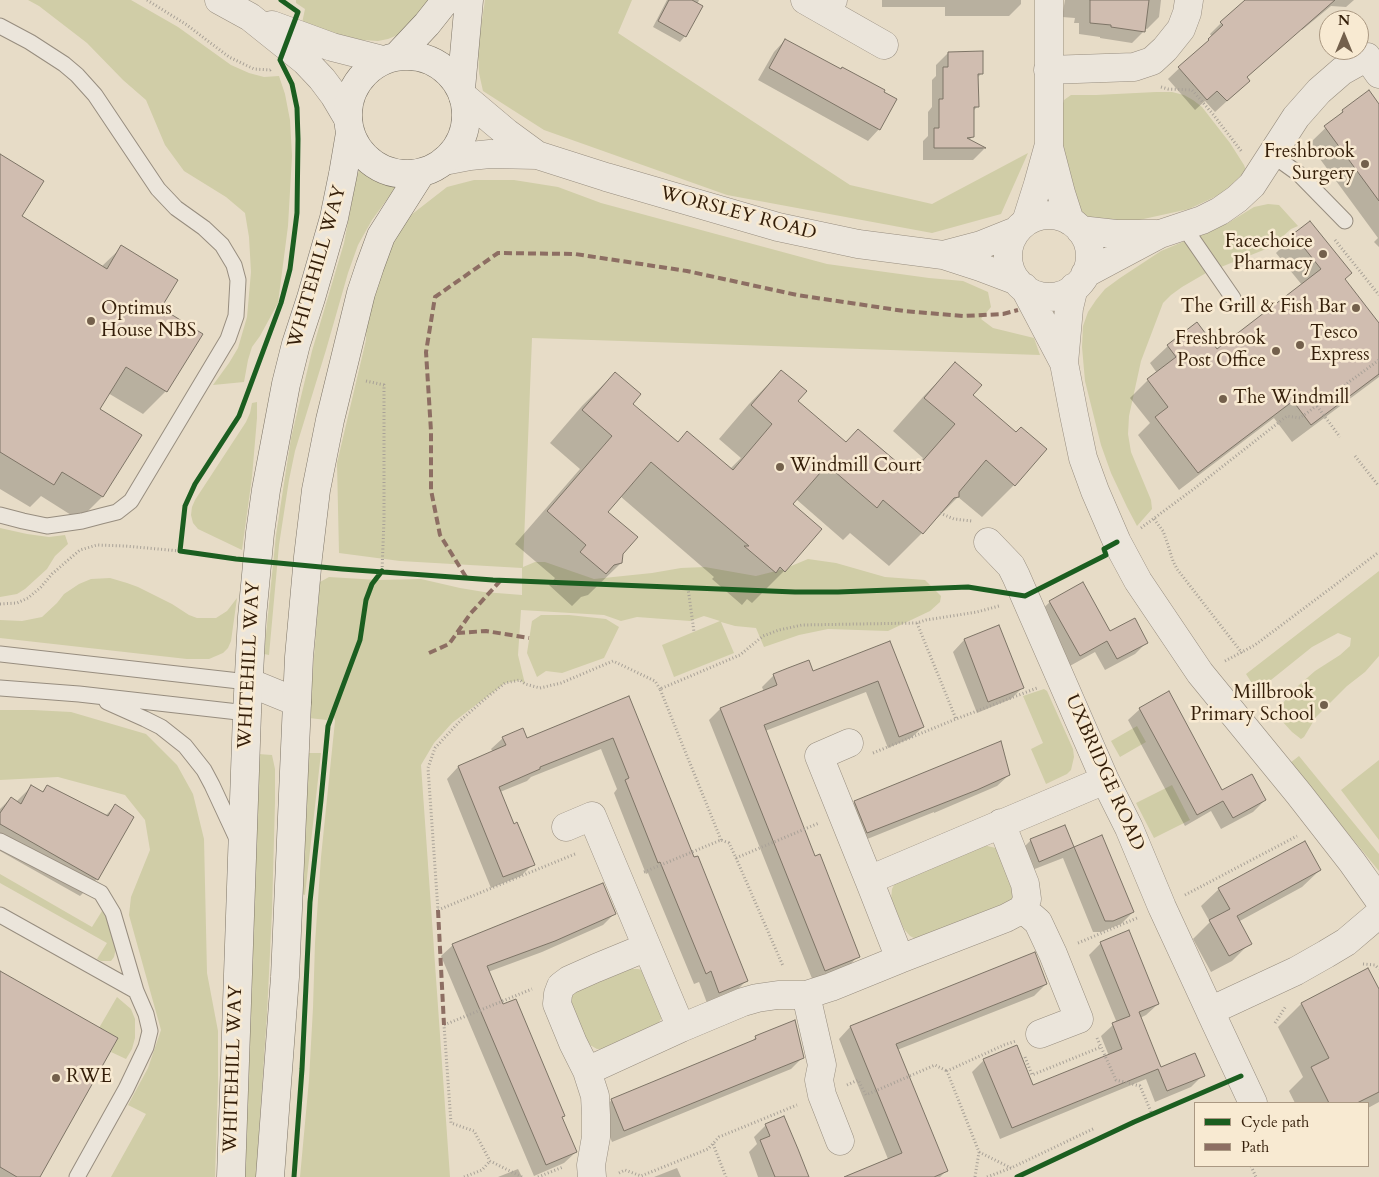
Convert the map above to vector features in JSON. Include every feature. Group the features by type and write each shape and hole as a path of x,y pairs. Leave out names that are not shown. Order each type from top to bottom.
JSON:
{"street":[{"path":"219,0 250,17 332,46 390,58"},
{"path":"390,58 427,24 446,0"},
{"path":"462,92 469,0"},
{"path":"1048,0 1048,147 1038,184 1021,227 1010,243 1008,256 1011,270 1064,363"},
{"path":"1048,70 1134,67 1152,61 1166,49 1181,29 1187,13 1189,0"},
{"path":"821,4 884,45"},
{"path":"250,17 283,52 306,61 322,79 334,96 356,147 366,158 391,172 406,174 432,167"},
{"path":"270,1177 285,977 299,657 316,490 330,420 361,293 381,236 432,167 452,153 459,143 466,121 466,104 462,92 452,76 441,66 427,58 412,55 390,58 370,67 357,81 349,98 348,125"},
{"path":"1172,230 1208,217 1232,203 1252,185 1296,117 1319,91 1342,71 1375,59"},
{"name":"WORSLEY ROAD","path":"462,92 507,133 537,155"},
{"name":"WHITEHILL WAY","path":"231,1177 248,682 260,533 286,384 296,344 334,218 344,174 348,125"},
{"path":"1048,147 1061,193 1075,226 1084,235 1089,248 1089,261 1069,308 1064,363 1084,458 1095,491 1117,542 1138,581 1200,673 1276,764 1379,900"},
{"name":"WORSLEY ROAD","path":"432,167 470,156 490,154 537,155 778,227 858,244 943,255 980,267 1020,284 1034,293 1047,296 1060,294 1172,230"},
{"name":"WORSLEY ROAD","path":"943,255 981,245 1021,227 1038,216 1044,215 1058,216 1075,226 1116,234 1172,230"},
{"name":"UXBRIDGE ROAD","path":"988,542 1011,566 1129,828 1162,907 1253,1102"},
{"path":"248,682 297,702"},
{"path":"247,713 297,702"},
{"path":"849,743 819,756 900,959"},
{"path":"869,880 1106,780"},
{"path":"566,827 592,816 681,1028"},
{"path":"587,1071 743,1002 778,995 806,995 831,987 1016,914 1023,909 1027,899 1025,884 1001,823"},
{"path":"1023,909 1038,922 1079,1020 1040,1034"},
{"path":"1210,1011 1326,954 1346,942 1379,914"},
{"path":"605,1175 591,1165 596,1137 595,1096 587,1071 557,1004 558,994 561,986 569,980 647,947"},
{"path":"806,995 822,1065 818,1080 840,1141"}],"lane":[{"path":"0,26 30,42 64,64 95,95 158,189 176,208 204,228 222,245 234,265 238,280 238,299 236,316 228,339 130,501 117,512 82,521 47,526 0,514"},
{"path":"1265,164 1299,174 1345,221"},
{"path":"1172,230 1233,298"},
{"path":"0,654 248,682"},
{"path":"0,688 89,695 247,713"},
{"path":"89,695 161,727 185,746 204,770 241,850"},
{"path":"0,841 101,893 114,913 136,991 146,1014 150,1030 146,1047 126,1089 77,1177"},
{"path":"0,915 136,991"}],"path":[{"path":"147,0 187,25 229,57 254,70 270,70 283,52"},
{"path":"1134,67 1139,82 1168,89 1192,90 1234,143 1265,164"},
{"path":"1117,542 1137,532 1287,416 1300,418 1379,360"},
{"path":"341,375 384,384 382,571"},
{"path":"1317,406 1340,437"},
{"path":"1355,456 1378,485"},
{"path":"1154,519 1163,532 1177,568 1242,653"},
{"path":"180,551 181,542"},
{"path":"0,604 18,603 28,598 80,550 97,545 189,553"},
{"path":"1200,673 1255,645 1379,552"},
{"path":"372,570 391,572"},
{"path":"678,588 697,589"},
{"path":"688,588 694,632"},
{"path":"660,689 740,656 763,636 780,630 802,625 917,623 1002,606 1025,596"},
{"path":"917,623 956,718"},
{"path":"604,842 438,910 428,768 435,748 461,720 505,683 520,680 525,684 540,688 561,683 613,661 655,682 660,689 721,840"},
{"path":"703,665 706,670"},
{"path":"849,743 864,757 956,718 1061,678"},
{"path":"736,858 842,813"},
{"path":"1053,954 1162,907 1322,823"},
{"path":"620,882 721,840 729,843 783,966"},
{"path":"1360,966 1370,964 1379,969"},
{"path":"522,1177 490,1161 474,1131 451,1123 444,1025 538,986 558,994"},
{"path":"1079,1020 1087,1016 1116,1080 1140,1086 1152,1114"},
{"path":"947,1071 1004,1045 1040,1034"},
{"path":"605,1175 625,1170 641,1176 708,1149 719,1137 858,1080 866,1095 935,1065 947,1071 979,1152 975,1177"},
{"path":"1146,1117 1161,1110"},
{"path":"987,1177 1011,1168 1095,1128"},
{"path":"713,1144 726,1177"},
{"path":"979,1152 1011,1168"},
{"path":"464,1177 482,1170 490,1161"}],"shaded area":[{"path":"28,0 131,0 178,27 231,65 264,77 279,76 290,120 292,156 288,226 278,303 252,347 244,382 213,385 238,348 247,317 251,272 249,237 245,213 226,197 184,171 165,145 146,100 123,80 87,43 39,6"},
{"path":"296,0 433,0 400,34 378,41 347,39 302,23 305,9 296,3"},
{"path":"485,0 632,0 618,33 850,185 932,204 1028,153 1001,214 932,233 727,195 544,130 483,91 479,73 478,47"},
{"path":"1172,92 1184,95 1202,107 1230,143 1244,165 1245,172 1221,194 1189,209 1139,220 1112,223 1087,217 1078,209 1062,156 1061,110 1064,100 1071,95"},
{"path":"363,170 382,180 396,184 396,187 372,220 358,245 295,451 279,545 269,655 264,654 276,535 291,438 312,351 344,243 357,175 359,171"},
{"path":"474,180 514,180 558,187 601,203 827,264 963,281 988,292 991,307 981,319 993,328 1034,338 1040,355 532,338 523,567 535,562 545,562 594,579 681,568 705,567 756,576 784,569 808,559 836,563 885,577 925,580 941,596 940,602 930,611 888,631 828,629 799,635 764,647 756,628 735,626 721,622 734,653 674,677 662,645 720,621 704,616 690,621 637,617 621,621 604,615 521,610 518,655 525,684 520,680 505,683 452,723 434,743 421,765 450,1177 300,1177 309,1080 321,857 335,721 332,709 327,720 309,718 320,582 329,577 378,580 421,579 484,592 522,595 522,568 400,561 339,553 337,463 366,340 367,313 393,241 411,215 447,187"},
{"path":"1268,204 1279,205 1298,226 1291,229 1271,247 1206,273 1182,287 1163,303 1141,361 1129,416 1128,434 1131,452 1151,500 1152,509 1137,526 1111,473 1101,445 1085,381 1082,347 1083,326 1088,312 1105,289 1161,251 1228,223 1254,207"},
{"path":"257,402 252,477 242,550 198,529 193,523 191,515 195,500 246,422 252,403"},
{"path":"0,528 49,537 65,535 68,544 55,556 47,569 25,589 17,594 0,597"},
{"path":"1379,571 1379,656 1365,672 1347,686 1316,717 1301,739 1282,721 1280,715 1282,704 1315,671 1340,655 1350,646 1351,638 1338,633 1312,647 1261,688 1255,688 1246,674"},
{"path":"110,578 138,587 197,618 216,618 227,611 237,598 231,641 228,648 223,653 209,659 187,659 0,638 0,620 22,621 42,617 64,594 79,584 91,579"},
{"path":"541,615 569,615 606,619 619,627 604,658 562,673 546,671 537,677 527,653 532,621"},
{"path":"1044,689 1047,691 1073,749 1074,757 1071,770 1067,774 1046,784 1031,749 1043,743 1023,696"},
{"path":"0,710 71,712 146,734 177,765 193,794 204,839 207,973 218,1031 215,1177 111,1177 146,1114 128,1105 148,1068 161,1030 129,915 131,897 150,850 145,820 125,795 58,777 0,780"},
{"path":"1137,726 1146,742 1120,757 1111,741"},
{"path":"307,753 321,753 305,895 301,894"},
{"path":"258,754 272,755 275,769 272,911 256,1177 242,1177 253,925"},
{"path":"1299,756 1379,854 1379,871 1290,763"},
{"path":"1379,760 1379,840 1341,790"},
{"path":"1172,785 1190,820 1154,838 1136,803"},
{"path":"983,845 996,848 1005,855 1017,884 1013,905 916,939 910,936 904,929 891,899 892,889 896,881"},
{"path":"0,874 92,927 102,911 106,914 116,948 111,961 97,959 107,943 0,883"},
{"path":"627,969 646,971 661,1012 661,1019 658,1024 605,1049 597,1049 590,1045 586,1039 570,1003 571,997 576,989"},
{"path":"117,997 131,1009 135,1019 135,1038 132,1049 126,1059 111,1052 118,1038 99,1028"}],"building":[{"path":"669,0 692,0 703,6 686,37 658,21"},
{"path":"1090,0 1149,0 1145,32 1090,23"},
{"path":"1245,0 1335,0 1324,10 1319,10 1319,14 1247,77 1250,81 1227,101 1217,91 1207,100 1178,67 1223,25 1220,22"},
{"path":"785,39 885,90 884,92 897,99 880,130 769,68"},
{"path":"983,51 983,74 978,74 979,107 974,107 974,137 967,138 986,148 934,148 934,128 939,128 939,99 943,99 943,67 948,67 948,52"},
{"name":"Freshbrook Surgery","path":"1369,90 1379,104 1379,201 1324,126"},
{"name":"Optimus House NBS","path":"0,154 44,181 22,216 107,269 121,245 178,280 161,308 203,334 167,392 126,367 100,409 142,435 103,497 62,472 54,485 0,452"},
{"path":"1310,221 1352,273 1345,279 1379,323 1379,374 1311,425 1293,401 1198,473 1155,417 1168,407 1147,379 1176,357 1167,345 1197,322 1217,349 1321,269 1293,234"},
{"name":"Windmill Court","path":"955,362 982,385 973,395 1016,432 1021,427 1047,449 1015,486 986,460 959,492 959,497 954,498 923,534 883,500 877,508 827,465 793,504 822,529 785,572 780,567 776,573 744,546 749,546 651,462 608,512 638,537 623,554 622,563 614,565 606,574 580,552 586,545 547,511 612,436 582,410 615,372 641,394 633,404 678,442 687,431 733,470 772,424 751,405 781,370 807,391 798,401 846,442 858,429 911,474 955,424 924,398"},
{"path":"1083,582 1110,631 1135,618 1148,643 1117,659 1107,641 1080,656 1049,601"},
{"path":"999,625 1024,688 988,702 964,639"},
{"path":"890,641 924,727 899,737 878,681 764,725 815,856 820,854 860,957 825,971 720,708 777,685 773,674 788,668 809,660 813,671"},
{"path":"1169,691 1222,790 1252,774 1266,800 1233,818 1223,801 1197,815 1139,708"},
{"path":"629,696 694,857 698,856 748,981 719,993 711,971 706,974 660,862 658,863 625,780 629,778 613,738 540,767 540,769 499,787 514,824 517,822 535,865 503,877 458,766 506,745 502,737 523,728 527,738"},
{"path":"1001,741 1010,775 867,833 854,801"},
{"path":"31,785 43,792 47,785 108,816 115,804 134,817 98,880 0,824 0,813 11,797 21,804"},
{"path":"1065,825 1074,847 1039,862 1030,839"},
{"path":"1102,835 1134,912 1113,921 1105,921 1074,847"},
{"path":"1305,841 1321,870 1237,916 1252,944 1229,956 1209,920 1230,909 1218,888"},
{"path":"603,883 616,914 555,941 487,966 503,1004 516,999 565,1116 562,1117 577,1152 546,1165 452,944"},
{"path":"1129,930 1159,1004 1139,1012 1161,1067 1195,1053 1205,1076 1167,1091 1158,1069 1012,1128 983,1059 1017,1045 1033,1085 1122,1049 1112,1023 1130,1016 1100,942"},
{"path":"1035,952 1047,984 896,1044 948,1171 934,1177 844,1177 902,1153 850,1026"},
{"path":"1368,968 1379,989 1379,1092 1359,1102 1328,1102 1311,1067 1329,1058 1301,1003"},
{"name":"RWE","path":"0,971 118,1038 40,1177 17,1177 0,1167"},
{"path":"795,1020 804,1058 624,1131 611,1099 756,1039 755,1036"},
{"path":"784,1116 809,1177 775,1177 760,1140 770,1136 765,1124"}],"marked path":[{"path":"466,577 440,535 431,490 431,431 426,352 435,297 498,253 575,254 687,271 797,295 904,311 964,316 1003,314 1018,310"},
{"path":"429,653 449,644 471,613 501,580"},
{"path":"457,633 486,631 529,638"},
{"path":"438,910 444,1025"}],"cycle path":[{"path":"281,0 298,12 280,60 292,84 297,108 297,213 290,269 281,303 239,416 195,484 185,506 180,551 236,559 342,569 493,580 795,592 968,587 1025,596 1106,555 1104,549 1117,542"},
{"path":"294,1177 302,1069 310,902 328,726 360,640 366,600 372,584 382,571"},
{"path":"1017,1177 1134,1122 1241,1076"}],"place":[{"name":"Freshbrook Surgery","path":"1365,164"},
{"name":"Facechoice Pharmacy","path":"1323,254"},
{"name":"The Grill & Fish Bar","path":"1356,308"},
{"name":"Optimus House NBS","path":"91,321"},
{"name":"Tesco Express","path":"1300,345"},
{"name":"Freshbrook Post Office","path":"1276,351"},
{"name":"The Windmill","path":"1223,399"},
{"name":"Windmill Court","path":"780,467"},
{"name":"Millbrook Primary School","path":"1324,705"},
{"name":"RWE","path":"56,1078"}]}
